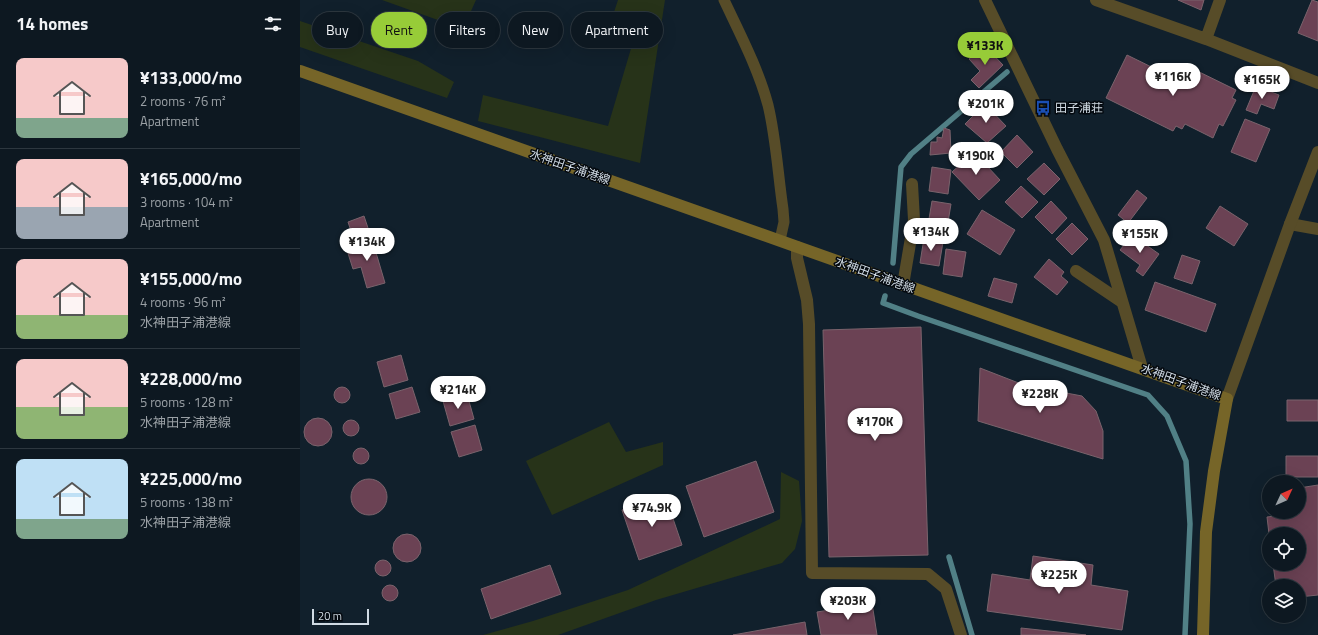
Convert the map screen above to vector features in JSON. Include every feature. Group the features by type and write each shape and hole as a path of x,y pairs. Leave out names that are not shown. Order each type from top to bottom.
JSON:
{"main road":[{"name":"水神田子浦港線","path":"300,71 1227,399 1214,471 1206,532 1203,635"}],"street":[{"path":"985,0 1057,149 1104,240 1142,368"},
{"path":"1096,0 1206,39 1318,83"},
{"path":"1206,39 1220,0"},
{"path":"1227,399 1290,224 1318,152"},
{"path":"903,285 914,220 912,184"},
{"path":"1290,224 1318,229"},
{"path":"798,247 797,258 807,300 809,324 812,573 928,574 946,589 961,635"},
{"path":"1076,271 1122,302"}],"lane":[{"path":"724,0 751,59 768,106 783,209 784,222 780,240"}],"green space":[{"path":"382,0 476,0 471,12 435,12 435,19 427,16 427,12 416,12"},
{"path":"618,0 665,0 663,13 614,12"},
{"path":"300,21 312,25 312,48 363,48 363,42 371,45 371,48 380,48 418,61 454,82 447,98 300,47"},
{"path":"631,48 658,48 640,163 478,121 483,95 608,126"},
{"path":"609,422 626,452 663,442 663,465 552,515 526,461"},
{"path":"781,472 799,481 802,521 795,549 782,563 656,600 558,635 483,635 533,621 628,590 780,519"}],"building":[{"path":"1178,0 1204,0 1201,10"},
{"path":"1312,0 1318,2 1318,41 1298,33"},
{"path":"984,45 1003,65 979,88 971,80 980,71 969,59"},
{"path":"1127,55 1180,81 1187,66 1236,90 1232,98 1236,100 1223,126 1219,124 1213,138 1185,124 1182,129 1176,126 1173,131 1106,98"},
{"path":"1256,86 1279,95 1274,109 1261,104 1257,114 1246,110"},
{"path":"985,104 1006,126 987,143 965,124"},
{"path":"1245,119 1270,129 1256,162 1231,152"},
{"path":"944,128 950,130 951,153 930,155 931,142 937,142 937,137 942,138"},
{"path":"1017,135 1033,152 1017,168 1001,152"},
{"path":"974,152 1000,180 979,200 952,172"},
{"path":"1044,163 1060,179 1044,195 1027,179"},
{"path":"932,167 951,170 948,194 929,191"},
{"path":"1021,186 1038,202 1022,218 1005,202"},
{"path":"1137,190 1147,198 1128,223 1118,215"},
{"path":"932,201 951,204 947,228 928,225"},
{"path":"1051,201 1067,218 1052,234 1035,217"},
{"path":"1220,206 1248,224 1234,246 1206,228"},
{"path":"982,210 1015,230 1000,255 967,234"},
{"path":"364,216 369,231 353,237 348,222"},
{"path":"1072,223 1088,239 1072,255 1056,239"},
{"path":"1132,235 1159,254 1143,276 1136,271 1140,265 1120,250"},
{"path":"924,238 943,242 939,266 920,263"},
{"path":"372,239 385,283 367,288 361,267 353,269 346,247"},
{"path":"946,249 966,252 962,277 943,274"},
{"path":"1182,255 1200,261 1192,284 1174,278"},
{"path":"1049,259 1064,272 1061,276 1068,282 1057,295 1034,277"},
{"path":"994,278 1017,284 1012,303 988,296"},
{"path":"1155,282 1216,304 1206,332 1145,310"},
{"path":"921,327 928,555 829,557 823,330"},
{"path":"401,355 408,380 384,387 377,362"},
{"path":"980,368 1047,394 1061,392 1082,396 1096,411 1103,431 1103,459 978,421"},
{"path":"342,387 349,392 350,395 345,402 342,403 335,398 334,395 339,388"},
{"path":"412,387 420,412 396,419 389,394"},
{"path":"467,394 474,419 450,426 443,401"},
{"path":"1287,400 1318,400 1318,421 1287,421"},
{"path":"318,418 328,422 332,432 328,442 318,446 308,442 304,432 308,422"},
{"path":"351,420 358,425 359,428 354,435 351,436 344,431 343,428 348,421"},
{"path":"475,425 482,450 459,457 451,432"},
{"path":"361,448 368,453 369,456 364,463 361,464 354,459 353,456 358,449"},
{"path":"1286,456 1318,456 1318,477 1306,477 1306,475 1286,475"},
{"path":"756,461 774,512 704,537 686,486"},
{"path":"373,479 382,484 386,490 386,504 382,510 373,515 365,515 356,510 352,504 351,493 356,484 362,480"},
{"path":"1318,485 1318,595 1306,596 1306,579 1275,579 1274,571 1306,571 1306,527 1268,527 1267,519 1306,519 1306,487"},
{"path":"665,495 682,545 639,560 622,510"},
{"path":"407,534 417,538 421,548 417,558 407,562 397,558 393,548 397,538"},
{"path":"1033,556 1093,565 1091,585 1128,591 1122,630 987,611 992,574 1030,580"},
{"path":"383,560 389,562 391,568 389,574 383,576 377,574 375,568 377,562"},
{"path":"550,565 561,594 491,619 481,589"},
{"path":"390,585 397,590 398,593 393,600 390,601 383,596 382,593 387,586"},
{"path":"872,603 877,635 821,635 817,612"},
{"path":"805,622 807,635 733,635"},
{"path":"1021,628 1086,635 1021,635"}],"waterway":[{"path":"893,263 901,167 911,154 1007,72"},
{"path":"885,296 883,303 1148,395 1167,416 1186,461 1190,524 1185,635"},
{"path":"949,557 972,635"}],"place":[{"name":"田子浦荘","path":"1043,108"}]}
